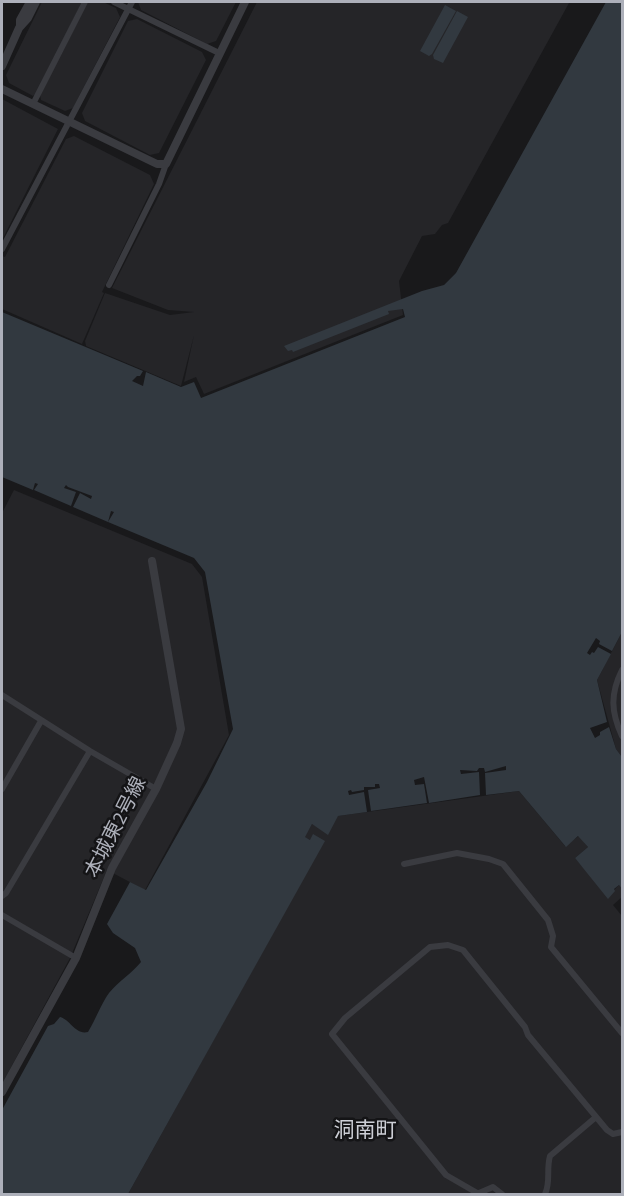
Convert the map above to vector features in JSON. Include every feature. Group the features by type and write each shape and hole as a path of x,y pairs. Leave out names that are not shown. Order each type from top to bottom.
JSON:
{"street":[{"path":"20,28 20,20 30,2"},
{"path":"2,66 20,28 36,2"},
{"path":"33,104 85,2"},
{"path":"114,2 219,53"},
{"path":"2,249 132,2"},
{"path":"109,285 159,184 165,164 245,2"},
{"path":"2,89 157,164 165,164"},
{"name":"本城東2号線","path":"2,1092 76,958 112,868 156,789 177,743 180,729 152,561"},
{"path":"622,670 612,697 614,716 622,736"},
{"path":"2,695 90,751 156,789"},
{"path":"2,789 41,721"},
{"path":"2,896 6,893 90,751"},
{"path":"404,864 457,853 503,864 548,920 553,936 551,947 622,1033"},
{"path":"2,915 76,958"},
{"path":"502,1194 492,1187 479,1194 446,1174 332,1034 345,1018 430,947 448,945 463,950 525,1027 528,1035 596,1117 613,1134 622,1132"},
{"path":"545,1194 549,1185 550,1156 596,1117"}],"shaded area":[{"path":"42,2 82,2 33,96 9,83 6,75"},
{"path":"88,2 103,2 116,8 120,17 73,108 65,111 41,100 40,95"},
{"path":"138,2 236,2 216,41 207,44 141,10"},
{"path":"257,2 569,3 448,223 442,225 435,234 422,236 399,281 403,315 204,394 196,377 184,382 194,335 181,386 86,346 85,341 105,293 170,315 194,312 168,310 112,288"},
{"path":"606,2 622,2 622,632 612,651 599,644 600,641 596,638 587,653 590,655 594,653 598,647 611,654 597,680 607,722 590,728 595,738 609,727 616,749 622,757 622,889 619,885 608,899 575,858 588,847 578,836 566,847 519,791 486,795 485,773 506,770 506,766 485,772 484,768 479,768 477,771 460,770 461,774 479,772 480,795 429,803 424,777 414,780 415,785 424,784 427,803 371,811 368,790 380,788 379,784 375,784 375,787 364,787 364,790 348,791 349,795 364,792 367,812 338,816 328,835 312,824 305,837 310,840 313,834 325,841 128,1194 2,1194 2,1110 48,1026 54,1024 60,1017 76,1029 88,1032 109,993 141,962 135,948 113,933 107,924 130,882 146,890 207,782 233,729 205,572 194,558 108,522 73,507 80,493 91,499 92,496 66,485 64,488 76,492 71,506 34,490 38,484 35,483 33,490 2,477 2,312 143,371 132,381 143,386 146,372 181,387 194,382 201,398 405,317 403,309 388,311 389,314 293,352 288,351 284,346 422,291 444,285 456,273"},
{"path":"445,5 456,11 429,56 420,51"},
{"path":"457,11 468,17 443,63 434,59 433,55"},
{"path":"137,19 202,52 206,60 159,153 150,155 85,121 82,113 128,21"},
{"path":"2,99 58,129 2,240"},
{"path":"74,136 150,175 154,184 102,292 104,293 82,344 2,309 2,256 5,257 66,139"},
{"path":"14,490 192,564 202,577 229,735 145,890 107,870 70,958 2,1084 2,513"},
{"path":"622,632 622,757 616,749 597,680"},
{"path":"519,791 565,846 579,836 588,847 575,858 609,895 619,885 622,889 622,897 613,905 622,916 622,1194 128,1194 324,841 304,837 312,824 318,827 338,816"}],"district":[{"name":"洞南町","path":"365,1132"}]}
